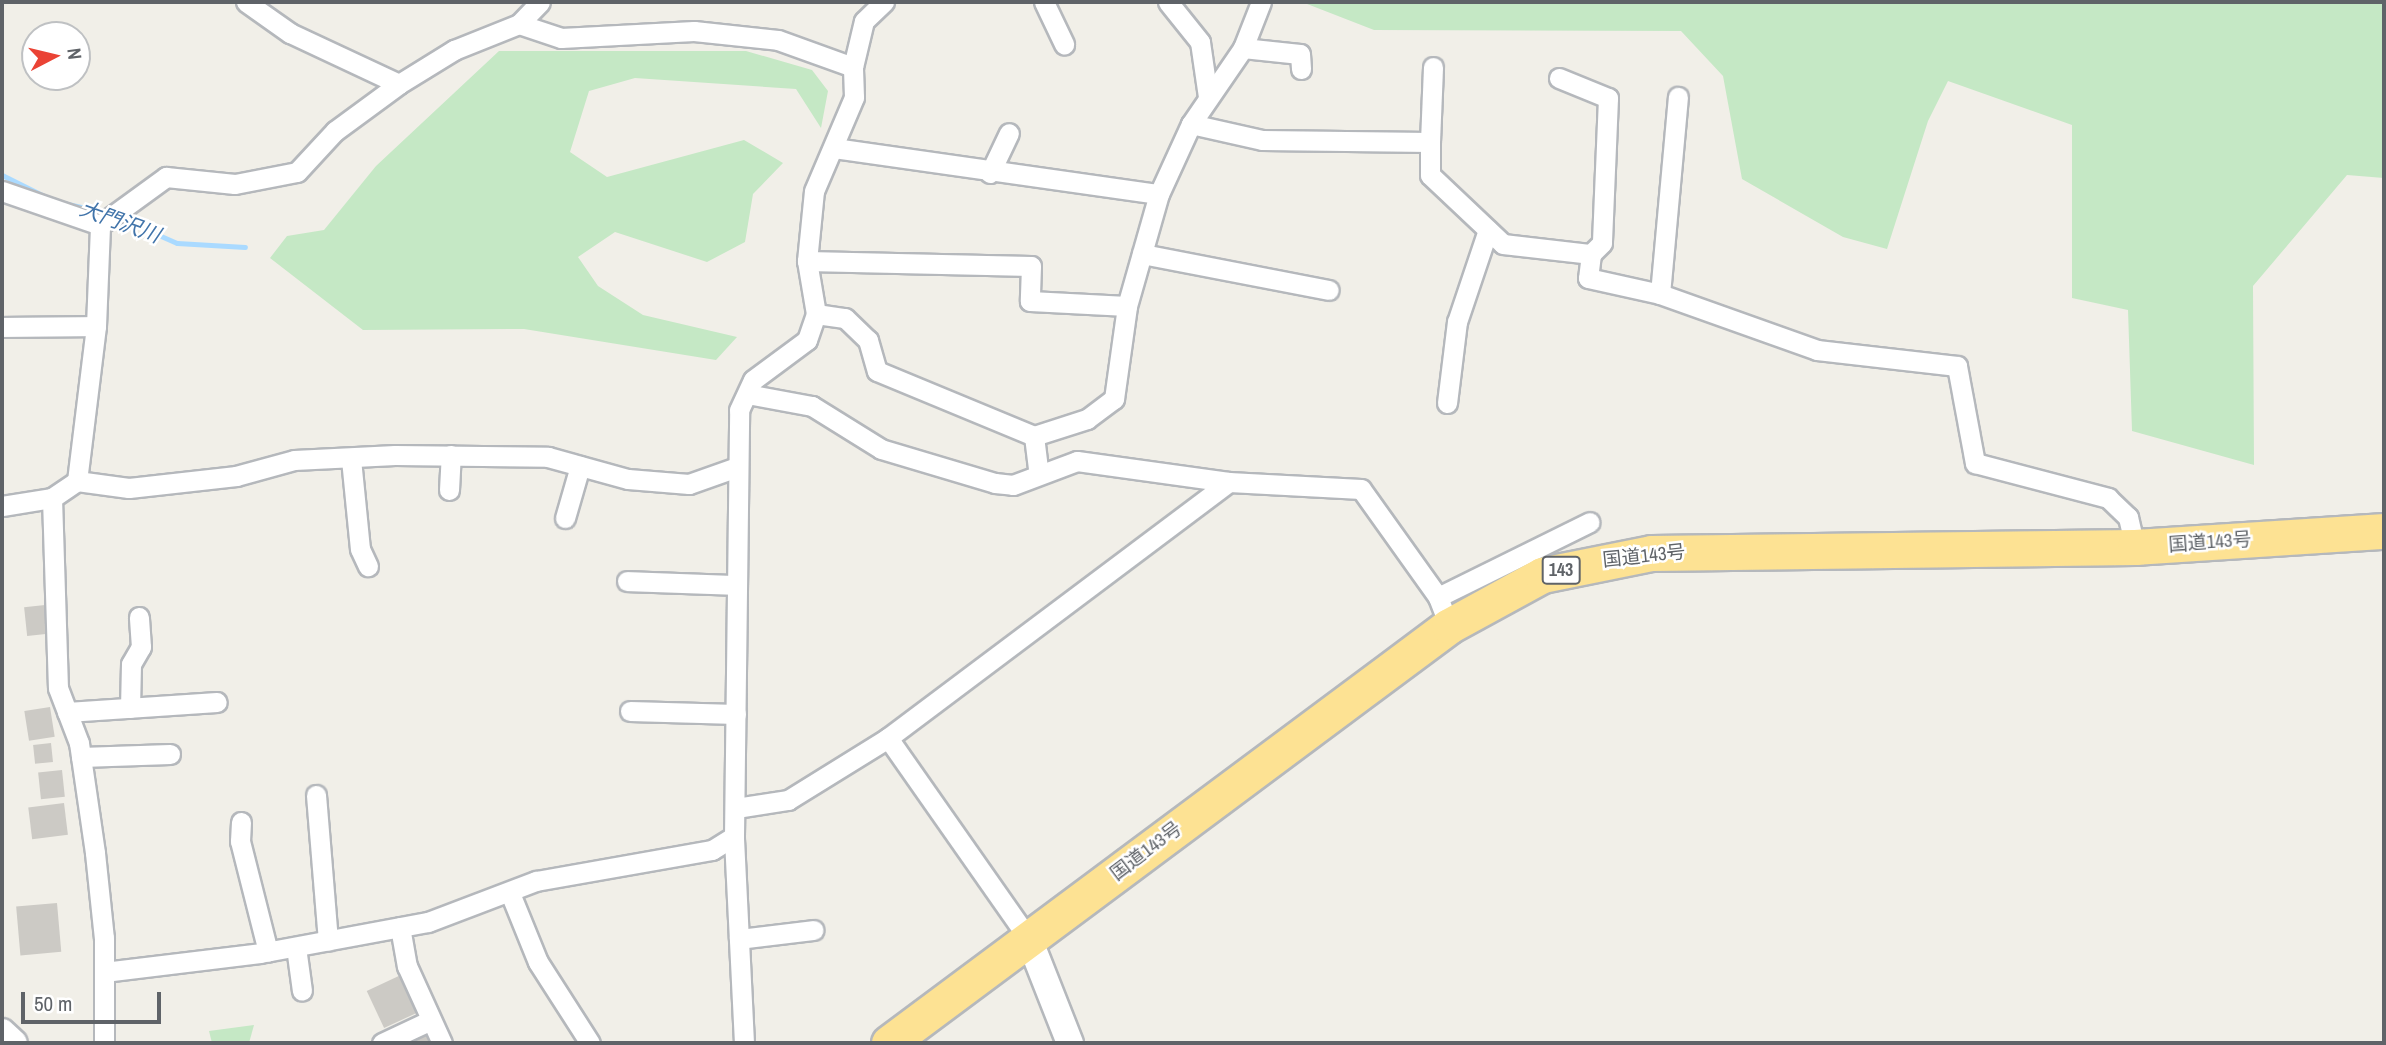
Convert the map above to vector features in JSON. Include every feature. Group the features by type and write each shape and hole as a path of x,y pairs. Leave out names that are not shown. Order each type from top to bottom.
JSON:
{"highway":[{"name":"国道143号","path":"889,1043 1029,939 1443,612 1542,575 1651,553 2135,547 2384,531"}],"street":[{"path":"246,2 290,33 399,84"},
{"path":"100,225 166,177 235,184 297,172 335,131 399,84 454,50 519,24 540,2"},
{"path":"744,1043 734,836 739,410 753,380 807,340 816,314 807,261 814,191 835,148 854,97 853,67 864,21 884,2"},
{"path":"1044,2 1064,44"},
{"path":"1168,2 1200,42 1208,97"},
{"path":"816,314 845,318 868,340 877,371 1034,436 1087,418 1114,399 1127,306 1159,194 1191,124 1242,48 1261,2"},
{"path":"519,24 561,38 694,32 778,40 853,67"},
{"path":"1242,48 1300,54 1301,69"},
{"path":"1433,67 1430,175 1503,244 1591,254"},
{"path":"1559,78 1608,98 1602,243 1591,254 1588,278 1660,294 1817,350 1957,366 1975,463 2108,498 2128,517 2135,547"},
{"path":"1660,294 1678,97"},
{"path":"1191,124 1262,140 1430,142"},
{"path":"990,173 1009,133"},
{"path":"835,148 990,173 1159,194"},
{"path":"2,191 100,225"},
{"path":"77,481 96,326 100,225"},
{"path":"1447,402 1457,322 1488,230"},
{"path":"1142,254 1329,290"},
{"path":"807,261 1031,266 1030,301 1127,306"},
{"path":"2,327 96,326"},
{"path":"747,394 812,406 881,449 995,483 1039,475 1077,461 1103,461 1229,482 1361,489 1443,612 1590,522"},
{"path":"1034,436 1039,475"},
{"path":"2,506 52,498 77,481 129,488 236,476 294,460 451,455 548,457 628,479 689,484 737,467"},
{"path":"449,490 451,455"},
{"path":"351,458 368,566"},
{"path":"565,518 580,466"},
{"path":"736,808 788,800 888,738 1229,482"},
{"path":"52,498 58,688 81,757 104,972 104,1043"},
{"path":"627,581 737,585"},
{"path":"130,708 131,664 141,647 139,617"},
{"path":"67,712 217,702"},
{"path":"630,711 736,714"},
{"path":"888,738 1029,939 1070,1043"},
{"path":"81,757 170,754"},
{"path":"316,795 328,941"},
{"path":"242,822 240,841 268,952"},
{"path":"104,972 268,952 400,927 563,874 712,850 734,836"},
{"path":"510,893 538,962 590,1043"},
{"path":"400,927 407,966 442,1043"},
{"path":"739,939 813,930"},
{"path":"296,947 302,991"},
{"path":"382,1043 431,1020"},
{"path":"2,1032 14,1043"}],"green space":[{"path":"1302,2 2384,2 2384,178 2347,175 2253,286 2254,465 2132,431 2128,310 2072,298 2072,125 1948,81 1928,121 1887,249 1843,237 1742,179 1723,76 1681,31 1374,30"},
{"path":"499,51 746,51 812,70 828,91 821,128 796,89 635,78 589,91 570,152 607,177 744,140 783,163 753,194 745,242 707,262 615,232 578,257 598,286 643,315 737,337 716,360 524,329 363,330 270,258 287,236 324,230 376,166"},
{"path":"254,1025 249,1043 212,1043 209,1031"}],"building":[{"path":"45,605 48,634 27,636 24,607"},
{"path":"50,707 55,737 29,741 24,711"},
{"path":"51,743 53,762 35,764 33,745"},
{"path":"62,770 65,797 41,799 38,773"},
{"path":"64,803 68,835 32,839 28,807"},
{"path":"57,903 61,952 20,955 16,907"},
{"path":"403,974 420,1011 384,1028 367,991"},
{"path":"428,1033 432,1043 408,1043"}],"waterway":[{"name":"大門沢川","path":"2,175 44,196"},
{"name":"大門沢川","path":"63,203 108,213"},
{"name":"大門沢川","path":"120,218 177,243 245,247"}]}
